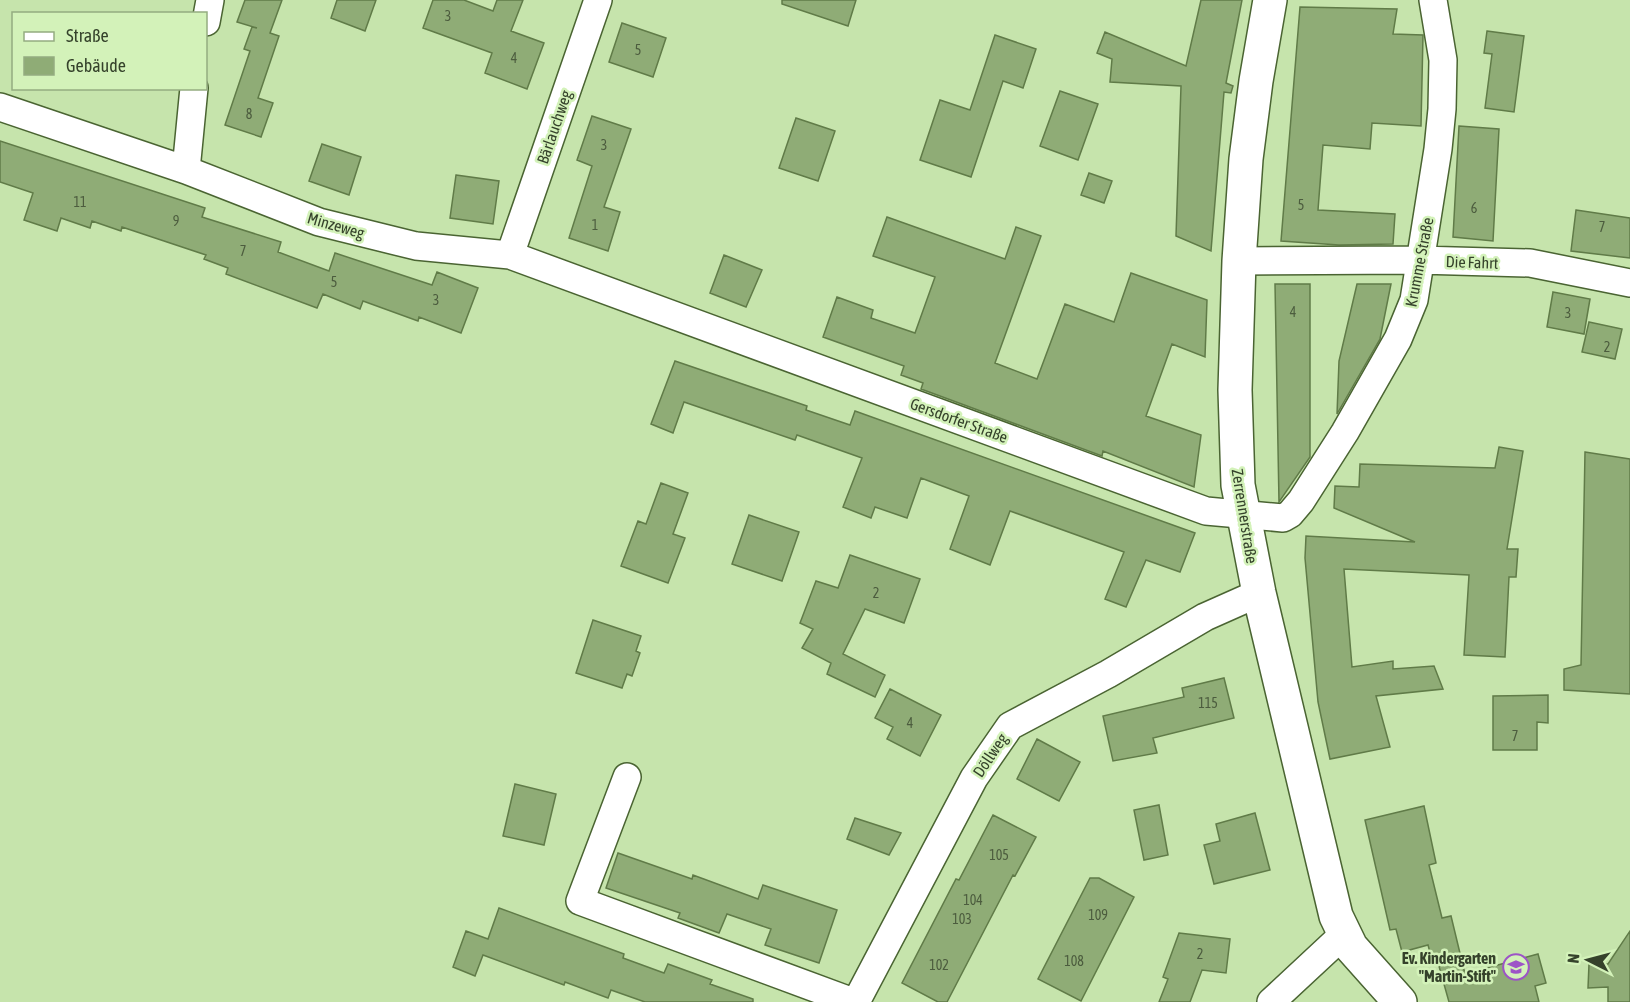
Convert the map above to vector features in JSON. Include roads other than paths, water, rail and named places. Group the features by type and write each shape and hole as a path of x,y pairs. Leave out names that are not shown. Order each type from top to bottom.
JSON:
{"main road":[{"name":"Zerrennerstraße","path":"1270,0 1246,159 1239,261 1234,422 1242,515 1325,870 1343,935 1361,960 1400,1002"}],"street":[{"path":"207,16 210,0"},
{"name":"Bärlauchweg","path":"510,255 598,0"},
{"name":"Krumme Straße","path":"1242,515 1283,518 1290,514 1301,501 1346,432 1401,333 1416,294 1442,109 1443,60 1433,0"},
{"path":"186,170 194,90"},
{"name":"Minzeweg","path":"0,107 186,170 319,222 416,246 510,255 678,317"},
{"name":"Die Fahrt","path":"1239,261 1419,260 1530,263 1630,283"},
{"name":"Gersdorfer Straße","path":"678,317 1206,511 1242,515"},
{"name":"Döllweg","path":"627,777 580,901 854,1002 974,778 1010,726 1108,674 1205,617 1259,593"},
{"path":"1271,1002 1343,935"}],"place":[{"name":"Ev. Kindergarten \"Martin-Stift\"","path":"1516,967"}]}
